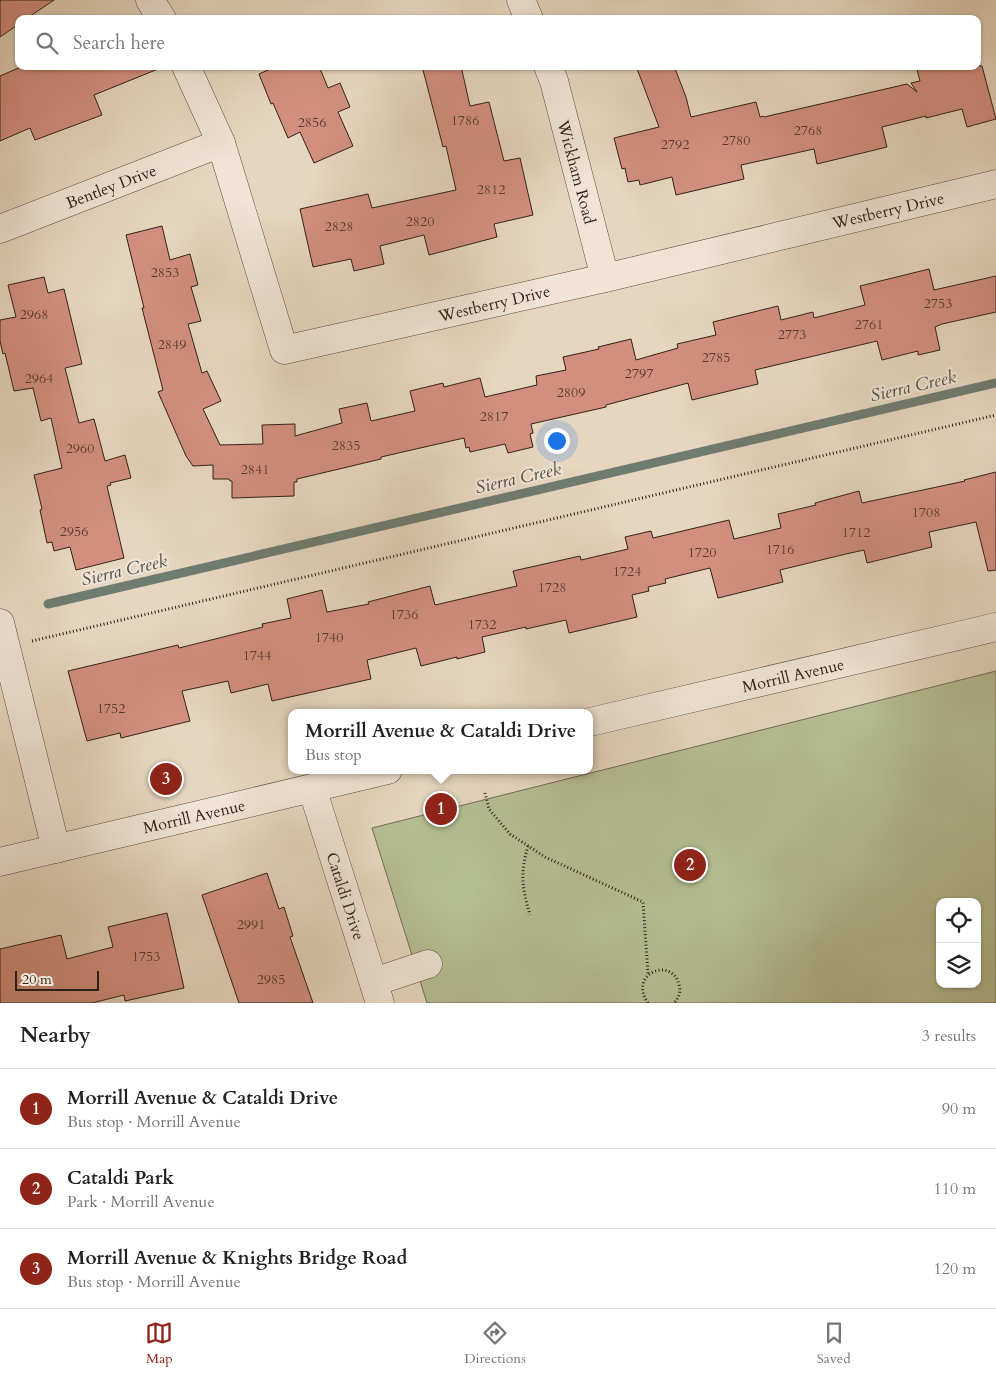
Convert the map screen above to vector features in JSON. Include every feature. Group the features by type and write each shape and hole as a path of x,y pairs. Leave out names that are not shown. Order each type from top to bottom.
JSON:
{"street":[{"path":"150,0 159,15"},
{"path":"521,0 527,15"},
{"name":"Westberry Drive","path":"188,70 221,143 284,350 605,278 996,184"},
{"name":"Wickham Road","path":"550,70 605,278"},
{"name":"Bentley Drive","path":"0,229 221,143"},
{"name":"Morrill Avenue","path":"593,721 996,627"},
{"path":"3,635 56,849"},
{"name":"Morrill Avenue","path":"0,862 371,774"},
{"name":"Cataldi Drive","path":"312,788 377,993"},
{"path":"377,993 428,964"}],"path":[{"path":"3,635 996,414"},
{"path":"485,793 490,809 510,834 545,857 643,902 648,974 643,982 642,990 643,997 648,1003"},
{"path":"528,846 523,866 523,890 530,915"},
{"path":"648,974 661,970 675,975 679,981 680,989 679,996 674,1003"}],"green space":[{"path":"996,671 996,1003 427,1003 372,828 587,774 593,774 593,772"}],"building":[{"path":"0,0 54,0 32,15 15,15 15,27 0,37"},
{"path":"982,66 996,119 967,127 962,109 926,118 926,116 882,127 887,147 817,164 814,149 741,165 744,179 676,195 672,177 640,185 639,180 628,182 625,168 622,169 614,138 659,127 638,70 676,70 691,117 756,102 760,117 764,117 907,84 917,92 911,83 920,81 917,70 981,70"},
{"path":"15,69 156,70 94,95 102,115 35,140 30,128 0,141 0,76"},
{"path":"268,70 321,70 328,88 340,83 350,107 338,112 353,146 314,163 300,132 288,138 259,74"},
{"path":"423,70 462,70 470,106 489,102 504,161 520,158 533,215 494,224 497,237 429,255 424,235 380,246 384,264 354,271 351,259 313,267 300,209 368,194 372,208 456,190 446,146 443,147"},
{"path":"162,226 170,260 190,254 198,285 191,287 201,321 188,324 202,373 207,371 221,401 203,409 220,445 263,444 262,425 295,424 295,436 342,423 339,409 367,403 371,421 415,411 410,391 443,383 444,387 480,378 485,397 537,385 536,376 566,370 563,357 631,339 636,360 678,348 677,344 716,335 713,322 778,306 781,320 813,312 814,318 865,305 860,286 929,269 934,290 996,276 996,312 935,327 940,350 918,355 918,351 882,360 877,341 755,370 758,384 692,400 688,383 606,405 606,407 531,424 533,433 530,434 533,447 508,453 505,444 470,452 469,447 466,448 464,438 297,479 297,482 294,482 294,496 232,498 232,481 229,479 213,479 213,465 193,466 186,456 158,392 163,390 126,235"},
{"path":"44,277 48,293 64,289 82,364 65,368 79,423 94,419 105,461 125,455 131,478 110,483 111,485 107,486 124,558 76,570 70,547 54,551 52,542 47,543 34,475 62,468 51,418 41,421 33,388 14,391 5,353 3,354 0,341 0,320 16,317 8,285"},
{"path":"996,472 996,570 988,571 976,522 929,532 932,547 867,563 864,550 846,554 780,570 783,582 718,598 710,568 665,579 666,583 648,587 649,591 632,595 637,617 569,633 566,620 526,629 526,627 482,637 485,652 421,666 416,648 367,660 371,679 272,701 268,684 231,693 228,681 182,691 190,721 121,738 120,733 87,741 68,671 178,645 179,648 263,627 262,624 291,618 287,599 322,590 327,612 369,604 368,602 430,586 435,605 517,586 513,571 580,556 581,560 628,549 625,537 651,531 653,538 729,520 734,539 781,528 778,514 816,505 815,503 859,491 862,503 965,481"},
{"path":"267,873 279,909 284,907 293,936 290,937 313,1003 239,1003 202,895"},
{"path":"167,913 184,988 125,1001 124,995 92,1003 0,1003 0,949 61,935 67,959 113,947 108,927"}],"waterway":[{"name":"Sierra Creek","path":"48,604 996,383"}],"place":[{"name":"Morrill Avenue & Knights Bridge Road","path":"166,779"},
{"name":"Morrill Avenue & Cataldi Drive","path":"441,809"},
{"name":"Cataldi Park","path":"690,865"}]}
